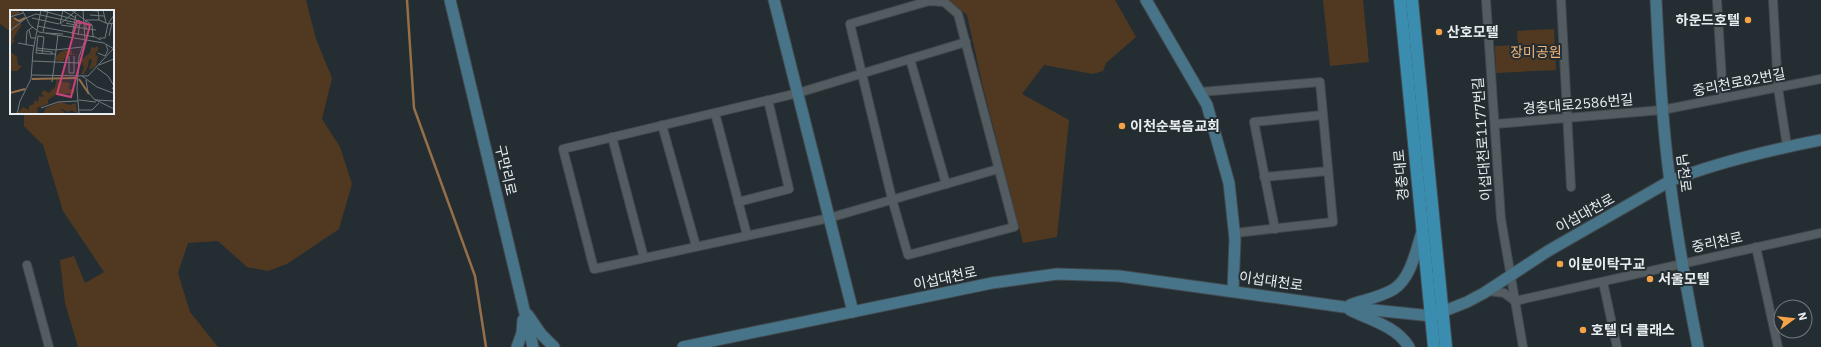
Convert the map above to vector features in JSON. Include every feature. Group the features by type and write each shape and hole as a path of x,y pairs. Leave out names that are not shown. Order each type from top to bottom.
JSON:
{"main road":[{"name":"경충대로","path":"1400,0 1434,347"},
{"name":"경충대로","path":"1412,0 1434,233 1444,312 1446,347"}],"street":[{"name":"구만리로","path":"450,0 533,347"},
{"path":"774,0 853,312"},
{"path":"1146,0 1207,105 1229,183 1235,233 1233,291"},
{"name":"이섭대천로1177번길","path":"1486,0 1501,219 1510,276"},
{"path":"1560,0 1571,188"},
{"name":"남천로","path":"1656,0 1662,110 1670,181 1682,263 1698,347"},
{"path":"1717,0 1723,98"},
{"path":"1773,0 1778,88 1787,146"},
{"path":"929,1 944,2 958,14 966,42 1014,227 908,255 892,200 850,24 929,1"},
{"path":"966,42 798,93 562,149 594,269 829,218 998,169"},
{"path":"910,59 946,184"},
{"name":"중리천로82번길","path":"1662,110 1821,79"},
{"path":"1200,92 1320,82 1333,222 1235,233"},
{"path":"738,202 789,189 768,100"},
{"name":"경충대로2586번길","path":"1495,124 1662,110"},
{"path":"715,113 747,235"},
{"path":"1275,229 1254,122 1323,114"},
{"path":"662,125 696,246"},
{"path":"612,137 644,258"},
{"name":"이섭대천로","path":"683,347 992,283 1057,274 1120,276 1344,307 1432,316 1467,302 1488,291 1548,251 1670,181 1744,156 1821,140"},
{"path":"1264,177 1328,171"},
{"path":"1344,307 1386,293 1395,288 1405,277 1412,263 1422,232"},
{"name":"중리천로","path":"1682,263 1821,233"},
{"name":"중리천로","path":"1756,247 1778,347"},
{"path":"1515,302 1682,263"},
{"path":"27,265 49,347"},
{"path":"1510,276 1523,347"},
{"path":"1603,282 1617,347"},
{"path":"1488,291 1504,293 1515,302"},
{"path":"1344,307 1389,328 1401,337 1409,347"},
{"path":"517,347 522,333 524,310"},
{"path":"524,310 541,334 554,347"}],"green space":[{"path":"0,0 306,0 316,39 332,78 322,119 340,147 352,184 339,229 287,264 268,271 247,267 218,241 188,243 178,273 190,312 218,347 78,347 65,303 60,260 74,256 85,283 104,272 63,211 43,145 24,126 24,114 114,114 114,10 10,10 10,31 0,24"},
{"path":"949,0 1115,0 1136,37 1106,63 1103,71 1093,74 1044,65 1022,94 1069,120 1057,237 1023,243 983,87 967,15"},
{"path":"1323,0 1363,0 1369,62 1330,66"},
{"name":"장미공원","path":"1554,29 1556,70 1496,73 1495,46 1518,45 1517,31"}],"waterway":[{"path":"407,0 414,108 475,276 486,347"}],"place":[{"name":"하운드호텔","path":"1748,20"},
{"name":"산호모텔","path":"1439,32"},
{"name":"이천순복음교회","path":"1122,126"},
{"name":"이분이탁구교","path":"1560,264"},
{"name":"서울모텔","path":"1650,279"},
{"name":"호텔 더 클래스","path":"1583,330"}]}
